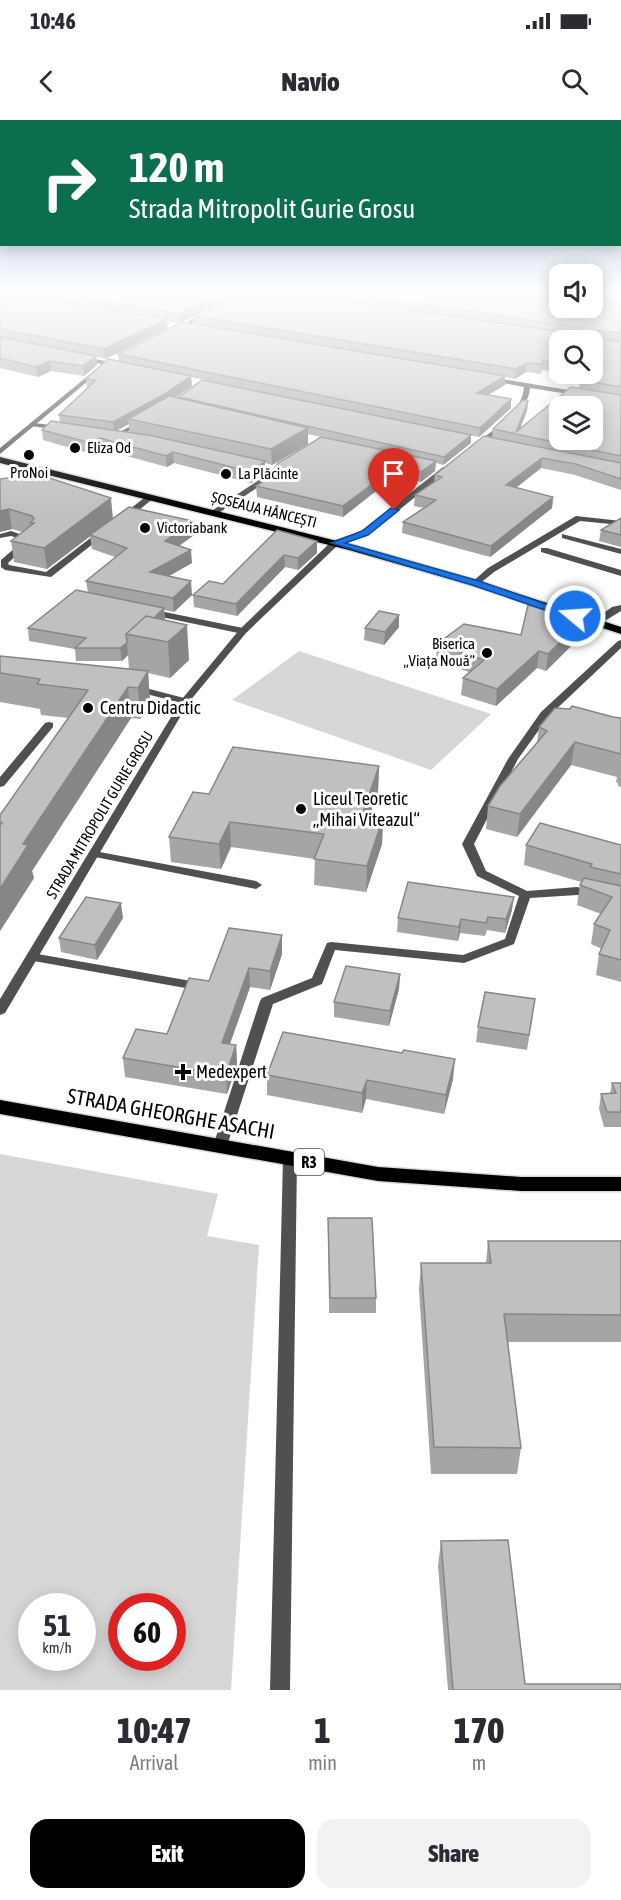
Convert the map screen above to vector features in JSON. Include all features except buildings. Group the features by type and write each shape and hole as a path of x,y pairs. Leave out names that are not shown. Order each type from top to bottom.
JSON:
{"main road":[{"name":"ȘOSEAUA HÂNCEȘTI","path":"0,460 335,543 475,583 621,631"},
{"name":"STRADA GHEORGHE ASACHI","path":"0,1107 378,1174 447,1181 621,1184"}],"street":[{"path":"0,452 105,364"},
{"path":"112,364 128,368"},
{"path":"480,378 586,395"},
{"path":"465,454 517,411 528,390 527,386"},
{"path":"116,436 151,417"},
{"path":"33,425 65,429"},
{"path":"106,434 127,438"},
{"path":"473,438 495,443"},
{"name":"STRADA MITROPOLIT GURIE GROSU","path":"0,1010 185,701 243,631 335,543 365,533 456,462"},
{"path":"435,466 447,469"},
{"path":"214,512 266,481 273,470"},
{"path":"0,536 11,533 30,539 4,562 5,567 48,575 152,497"},
{"path":"475,583 490,570 579,518 621,523"},
{"path":"565,536 621,552"},
{"path":"544,550 621,573"},
{"path":"595,623 615,609 621,608"},
{"path":"141,610 243,631"},
{"path":"621,643 513,759 468,844 481,873 525,895 577,891 621,901"},
{"path":"121,684 185,701"},
{"path":"0,784 49,724"},
{"path":"94,854 256,885"},
{"path":"220,1146 267,1001 317,981 331,946 464,959 510,941 525,895"},
{"path":"32,957 191,985"},
{"path":"280,1690 290,1158"}],"shaded area":[{"path":"299,651 491,714 431,770 232,700"},
{"path":"0,1154 218,1194 207,1236 259,1245 231,1690 0,1690"}],"place":[{"name":"Eliza Od","path":"75,448"},
{"name":"ProNoi","path":"29,455"},
{"name":"La Plăcinte","path":"226,474"},
{"name":"Victoriabank","path":"145,528"},
{"name":"Biserica „Viața Nouă”","path":"487,653"},
{"name":"Centru Didactic","path":"88,708"},
{"name":"Liceul Teoretic „Mihai Viteazul“","path":"301,809"},
{"name":"Medexpert","path":"183,1072"}],"route":[{"path":"394,510 365,533 345,542 335,543 475,583 575,616"}]}
